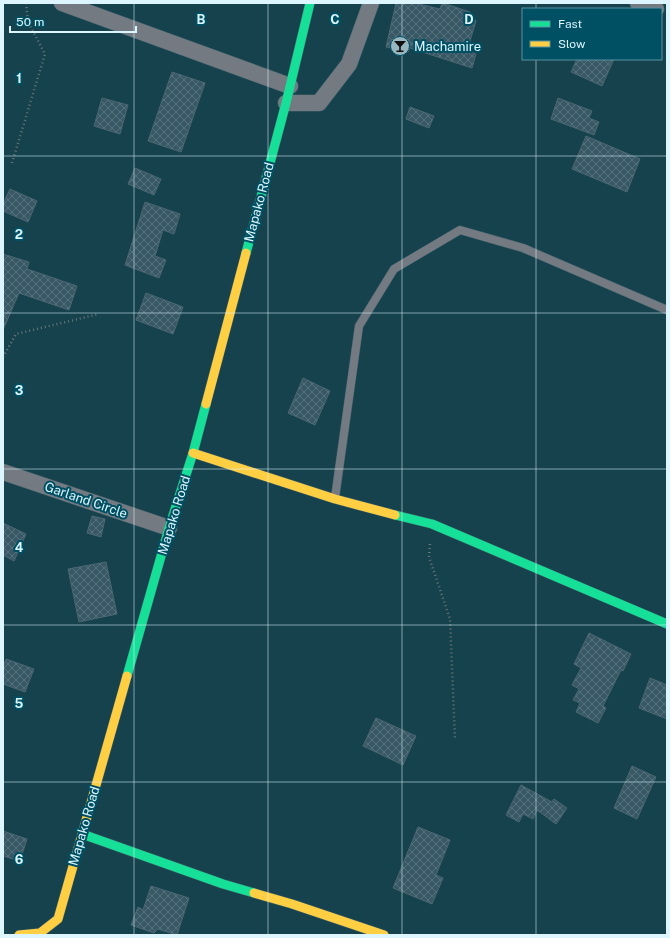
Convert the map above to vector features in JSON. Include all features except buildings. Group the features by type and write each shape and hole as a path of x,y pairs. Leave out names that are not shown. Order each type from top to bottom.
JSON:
{"street":[{"path":"62,3 290,86"},
{"name":"Mapako Road","path":"41,934 58,919 169,528 193,452 286,103 310,3"},
{"path":"286,103 319,103 349,64 371,3"},
{"path":"638,3 653,8"},
{"path":"193,452 335,499 432,524 667,624"},
{"name":"Garland Circle","path":"3,472 169,528"},
{"path":"82,834 223,884 292,904 384,935"},
{"path":"19,935 41,934"}],"lane":[{"path":"335,499 359,326 394,269 460,230 524,248 667,310"}],"path":[{"path":"12,163 45,54 28,22 26,3"},
{"path":"3,357 16,334 99,314"},
{"path":"432,524 429,557 450,619 455,740"}],"traffic: fast":[{"path":"246,253 286,103 310,3"},
{"path":"127,676 206,404"},
{"path":"395,515 432,524 667,624"},
{"path":"82,834 223,884 254,893"}],"traffic: slow":[{"path":"206,404 246,253"},
{"path":"193,453 335,499 395,515"},
{"path":"19,935 40,933 58,919 127,676"},
{"path":"254,893 292,904 384,935"}],"place":[{"name":"Machamire","path":"400,46"}]}
